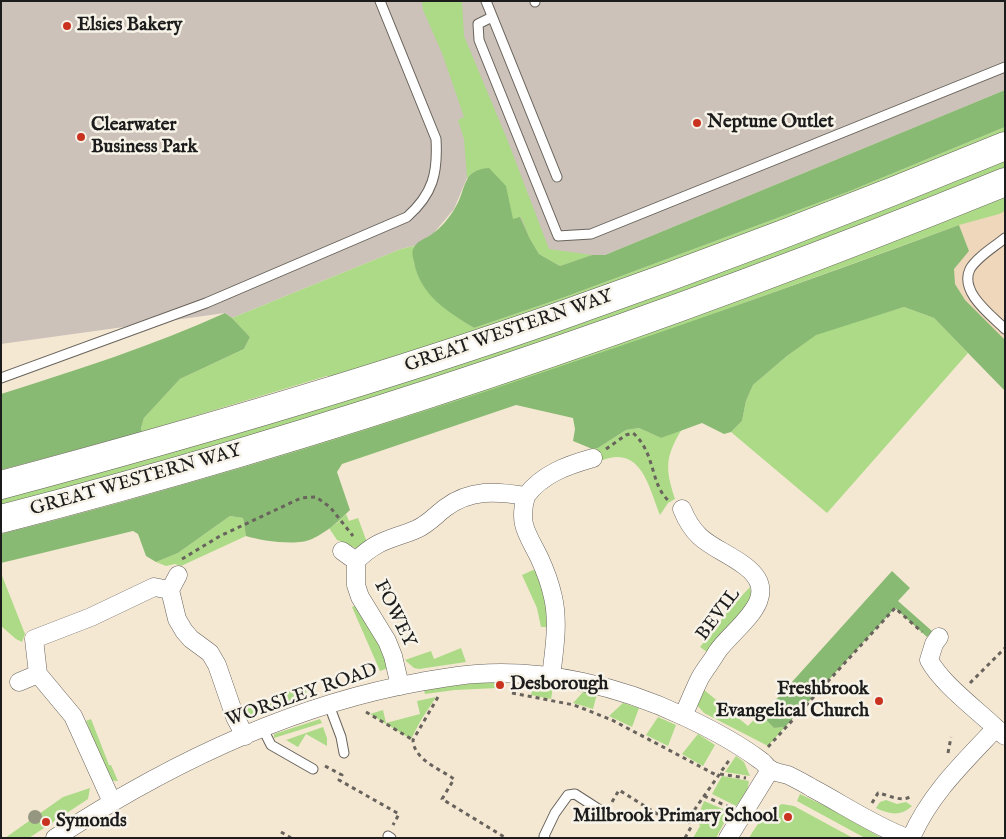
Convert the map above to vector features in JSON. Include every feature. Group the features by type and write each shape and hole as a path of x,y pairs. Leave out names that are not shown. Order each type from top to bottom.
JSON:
{"main road":[{"name":"GREAT WESTERN WAY","path":"1,485 297,401 555,318 816,222 1005,146"},
{"name":"GREAT WESTERN WAY","path":"1,519 149,479 290,437 548,354 758,279 1005,182"}],"street":[{"path":"551,677 556,615 554,598 545,569 525,531 522,522 522,509 526,496 540,481 568,466 594,458"},
{"path":"355,555 390,537 419,528 452,502 463,496 487,492 526,496"},
{"name":"BEVIL","path":"682,509 701,539 746,567 757,580 760,592 755,609 746,622 720,649 701,676 684,716"},
{"name":"FOWEY","path":"355,555 355,575 358,591 387,641 393,656 400,686"},
{"path":"112,802 73,716 38,674 34,638 92,617 154,587 174,582 177,619 190,639 210,653 217,665 232,709 245,736"},
{"path":"911,838 936,794 1000,732 933,667 930,660 936,641"},
{"path":"19,682 38,674"},
{"name":"WORSLEY ROAD","path":"55,838 112,802 166,772 245,736 329,705 400,686 476,674 551,677 612,689 645,700 684,716 738,747 764,771 787,775 862,817 907,838"},
{"path":"728,838 743,814 764,771"}],"lane":[{"path":"1,378 206,303 407,217 419,206 429,192 434,174 437,156 436,139 380,1"},
{"path":"486,1 557,177"},
{"path":"492,17 478,24 479,40 558,236 591,234 1005,67"},
{"path":"1005,238 976,262 970,270 968,278 973,295 982,307 1005,329"},
{"path":"329,705 341,737 344,753"},
{"path":"263,729 271,745 313,769"},
{"path":"545,838 544,836 555,813 568,795 575,794 603,812"}],"path":[{"path":"594,458 626,435 633,433 645,445 661,492 667,500 682,509"},
{"path":"174,582 179,562 186,556 220,536 301,498 316,497 330,507 355,555"},
{"path":"506,692 574,705 612,720 719,775 753,779 764,771 895,608 936,641"},
{"path":"960,694 1005,648"},
{"path":"432,696 440,695 413,740 413,745 420,757 454,778 442,799 506,838"},
{"path":"373,709 364,711 413,740"},
{"path":"685,838 692,827 688,819 738,747"},
{"path":"313,769 315,770 319,762 342,775 339,780 399,814 389,837"},
{"path":"603,812 605,813 619,790 670,822"},
{"path":"862,817 878,793 902,800 911,796"},
{"path":"704,796 743,814"},
{"path":"281,832 291,838"}],"shaded area":[{"path":"1,1 1005,1 1005,90 605,255 592,255 560,266 467,178 454,209 433,234 414,246 401,249 232,318 225,313 1,344"},
{"path":"1005,204 1005,355 932,286 969,251 959,225"}],"green space":[{"path":"422,1 462,1 464,36 507,139 549,249 592,255 560,266 539,254 529,237 521,217 513,220 475,171 467,178 464,139 458,120 464,117 442,53 423,10"},
{"path":"1005,90 1005,127 850,191 565,297 474,328 454,316 436,301 422,284 417,274 412,255 415,245 435,232 445,222 459,201 469,177 474,172 480,170 489,168 506,186 513,219 520,217 539,254 560,266 592,255 605,255"},
{"path":"1005,127 1005,133 886,184 469,336 338,377 327,376 142,432 141,428 144,418 180,379 244,349 250,337 232,318 401,249 414,246 414,262 423,285 446,309 474,328 565,297 850,191"},
{"path":"1005,158 1005,171 573,334 265,434 1,508 1,496"},
{"path":"1005,194 1005,211 999,214 959,225 691,322 528,378 303,450 1,534 1,530"},
{"path":"959,225 969,251 954,269 955,284 965,300 1005,340 1005,391 934,318 904,307 816,335 787,356 753,385 746,401 742,421 731,432 724,434 702,423 661,438 639,428 626,430 598,448 590,448 573,441 575,429 573,418 516,405 342,464 337,472 350,510 328,530 306,541 279,542 246,536 243,518 230,516 178,553 156,562 146,556 138,534 133,531 1,563 1,534 123,502 244,467 484,392 722,311"},
{"path":"904,307 934,318 968,353 827,513 731,432 742,421 746,401 753,385 816,334"},
{"path":"225,313 250,337 244,349 180,379 144,418 141,428 142,432 1,470 1,394 142,347"},
{"path":"639,428 661,438 682,429 672,447 668,463 669,479 675,499 668,503 660,515 647,480 634,463 625,458 614,457 600,461 590,448 598,448 626,430"},
{"path":"346,514 349,521 358,518 368,545 358,549 337,540 329,528"},
{"path":"230,516 243,518 246,536 181,566 175,564 166,566 156,562 178,553"},
{"path":"533,570 538,572 547,610 548,627 541,627 537,608 522,575"},
{"path":"892,571 910,588 898,601 932,631 927,637 895,608 785,727 774,728 767,721 764,713"},
{"path":"1,573 25,634 22,642 1,626"},
{"path":"750,587 752,598 749,606 707,652 700,647 733,605"},
{"path":"357,605 378,638 388,668 380,671 352,607"},
{"path":"461,648 466,662 419,669 414,668 405,660 431,651 434,659"},
{"path":"497,681 497,688 425,694 424,690 459,685"},
{"path":"304,686 309,697 268,712 243,714 242,709"},
{"path":"533,686 553,688 551,699 531,695"},
{"path":"703,689 748,726 760,713 764,713 767,721 774,728 785,727 768,746 704,713 696,704"},
{"path":"584,691 597,694 593,709 573,703"},
{"path":"436,697 411,739 370,714 383,710 386,723 420,714 417,701"},
{"path":"623,703 639,708 632,727 609,716"},
{"path":"658,717 676,725 668,746 646,735"},
{"path":"91,719 109,765 111,765 118,781 106,780 86,721"},
{"path":"320,719 322,723 274,738 274,734"},
{"path":"323,727 327,738 327,746 306,734 298,747 286,740"},
{"path":"698,734 715,745 703,766 682,754"},
{"path":"736,756 744,762 750,776 725,772"},
{"path":"722,776 749,781 747,791 736,806 712,794"},
{"path":"90,788 88,799 29,838 5,838 63,797"},
{"path":"800,794 882,838 865,838 797,801"},
{"path":"886,800 897,804 906,802 912,806 899,813 885,812 876,808 880,802"},
{"path":"704,801 730,812 716,838 693,838 700,826 697,818"},
{"name":"Millbrook Primary School","path":"782,804 794,806 853,838 749,838 763,818"}],"place":[{"name":"Elsies Bakery","path":"67,26"},
{"name":"Neptune Outlet","path":"697,123"},
{"name":"Clearwater Business Park","path":"81,137"},
{"name":"Desborough","path":"500,685"},
{"name":"Freshbrook Evangelical Church","path":"879,701"},
{"name":"Millbrook Primary School","path":"788,817"},
{"name":"Symonds","path":"46,822"}]}
